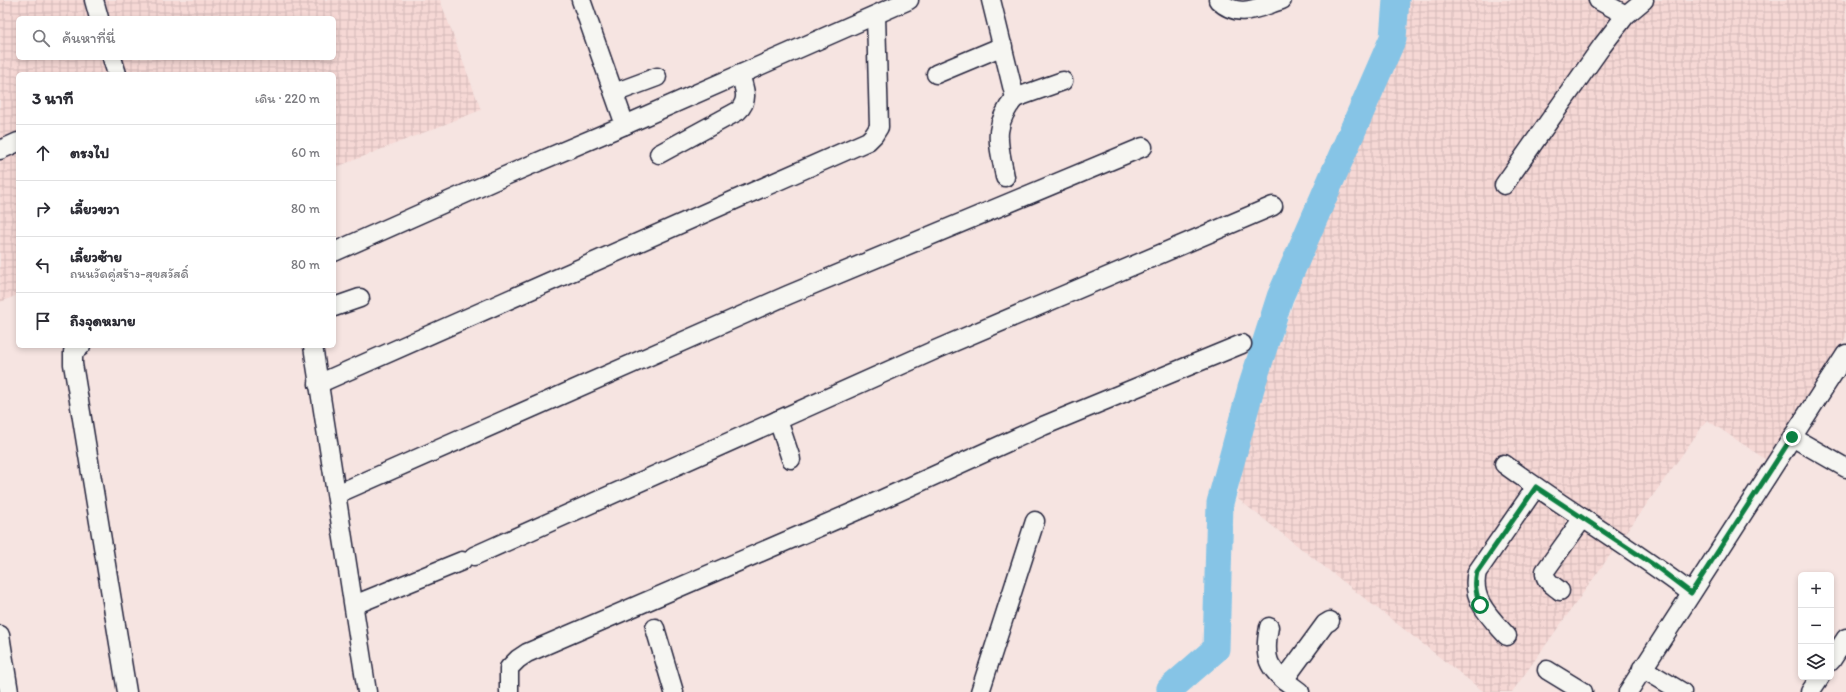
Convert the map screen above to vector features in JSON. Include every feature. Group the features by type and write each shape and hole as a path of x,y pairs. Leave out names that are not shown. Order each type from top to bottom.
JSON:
{"street":[{"path":"94,0 98,16"},
{"path":"581,0 625,125"},
{"path":"336,251 909,0"},
{"path":"991,0 1015,98"},
{"path":"1218,0 1236,11 1247,10 1282,0"},
{"path":"1598,0 1626,15"},
{"path":"1504,185 1626,15 1644,0"},
{"path":"318,384 868,141 879,127 876,15"},
{"path":"936,74 1003,46"},
{"path":"113,60 116,72"},
{"path":"659,154 738,111 744,106 746,96 740,74"},
{"path":"614,93 657,78"},
{"path":"1005,177 998,134 1001,119 1006,108 1015,98 1063,81"},
{"path":"0,150 16,143"},
{"path":"337,494 788,295 1143,147"},
{"path":"354,605 468,558 1089,283 1273,206"},
{"path":"336,306 360,298"},
{"path":"509,692 509,668 527,653 863,508 1043,426 1242,344"},
{"path":"78,348 73,352 72,357 127,692"},
{"path":"313,348 367,692"},
{"path":"1628,692 1642,668 1846,354"},
{"path":"778,420 791,459"},
{"path":"1792,437 1846,468"},
{"path":"1504,464 1536,487 1654,565 1691,593"},
{"path":"1507,636 1480,605 1474,581 1477,572 1536,487"},
{"path":"1560,591 1547,580 1545,571 1583,518"},
{"path":"980,692 1035,521"},
{"path":"1284,680 1325,624 1330,621"},
{"path":"1269,627 1265,647 1267,659 1284,680 1300,692"},
{"path":"655,628 674,692"},
{"path":"0,635 9,692"},
{"path":"1834,656 1846,638"},
{"path":"1642,668 1682,692"},
{"path":"1547,670 1583,692"},
{"path":"1810,692 1818,680"}],"shaded area":[{"path":"0,0 440,0 481,110 336,167 336,72 16,72 16,296 0,302"},
{"path":"1396,0 1846,0 1846,337 1768,461 1707,420 1512,692 1484,692 1238,499 1244,444 1298,290 1376,92"}],"waterway":[{"path":"1171,692 1170,689 1216,649 1220,503 1251,388 1280,297 1393,38 1396,0"}],"route":[{"path":"1480,605 1474,581 1477,572 1536,487 1654,565 1691,593 1792,437"}]}
